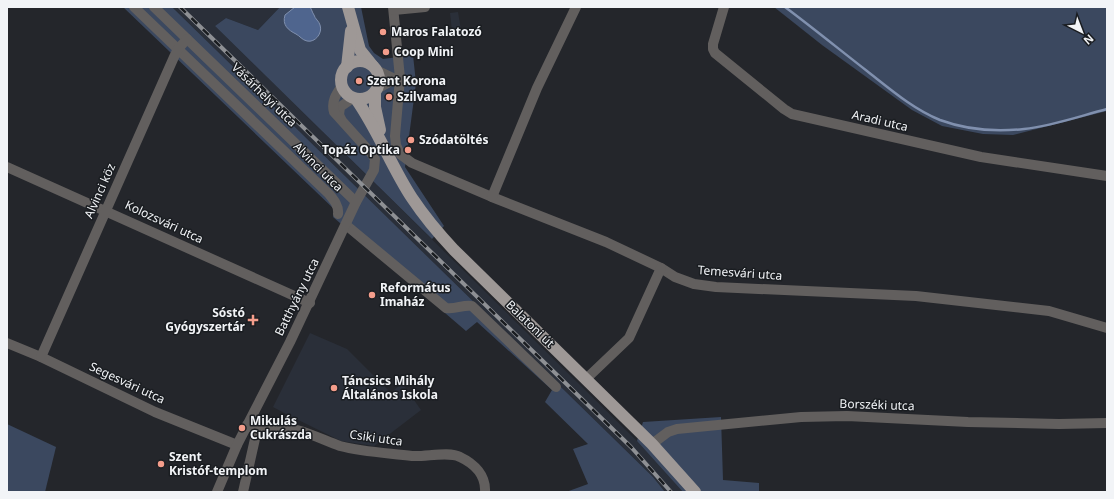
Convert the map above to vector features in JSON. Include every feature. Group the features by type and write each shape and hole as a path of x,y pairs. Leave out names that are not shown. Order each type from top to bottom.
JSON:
{"main road":[{"path":"348,7 360,50 374,68 379,80 376,91 366,98 355,98 346,93 342,86 341,78 347,67 352,23"},
{"path":"347,67 357,62 368,63 374,68"},
{"name":"Balatoni út","path":"376,91 375,107 383,142"},
{"name":"Balatoni út","path":"355,98 365,111 383,142 396,170 412,198 440,234 470,266 652,444 695,492"}],"street":[{"name":"Alvinci utca","path":"134,7 333,198 338,209 338,214"},
{"name":"Vásárhelyi utca","path":"154,7 356,202"},
{"path":"398,79 394,9 424,7"},
{"path":"492,197 537,88 576,7"},
{"name":"Aradi utca","path":"724,7 713,44 715,53 792,114 981,158 1107,176"},
{"name":"Alvinci köz","path":"41,357 178,49 187,39"},
{"path":"374,68 398,79"},
{"path":"376,91 398,79"},
{"name":"Temesvári utca","path":"398,79 395,136 396,145 403,157 412,163 492,197 606,242 661,268 675,277 694,284 704,286 916,296 1049,311 1107,328"},
{"name":"Batthyány utca","path":"217,492 236,445 310,302 356,202 374,170 375,159 371,153 334,112 332,107 334,100 342,86"},
{"path":"341,119 339,115 340,107 355,98"},
{"name":"Kolozsvári utca","path":"7,167 310,302"},
{"path":"346,225 446,308 451,309 468,305 472,306 556,386"},
{"path":"586,379 628,338 661,268"},
{"name":"Segesvári utca","path":"7,343 41,357 155,412 236,445"},
{"name":"Borszéki utca","path":"652,444 668,432 677,429 801,417 874,417 968,422 1059,424 1107,423"},
{"path":"243,492 257,430 247,425"},
{"name":"Csiki utca","path":"257,430 285,428 297,430 341,446 374,452 414,456 453,455 460,457 473,466 482,476 485,484 485,492"}],"shaded area":[{"path":"123,7 172,7 653,477 665,492 566,492 588,484 573,449 588,444 545,402 552,390 477,322 466,331 333,217 335,210"},
{"path":"172,7 280,7 258,30 226,18 215,26 637,441 683,492 665,492 653,477"},
{"path":"280,7 361,7 369,46 374,53 383,59 413,55 416,83 405,167 444,226 432,239 215,26 226,18 258,30"},
{"path":"295,7 310,7 321,28 318,37 307,41 286,27 284,22 285,15"},
{"path":"774,7 1107,7 1107,111 1013,135 983,134 942,126 912,110 822,45"},
{"path":"458,12 461,30 452,31 450,13"},
{"name":"Táncsics Mihály Általános Iskola","path":"310,333 347,349 391,393 402,383 421,410 374,446 341,441 273,407"},
{"path":"721,417 723,480 759,483 759,492 683,492 637,441 643,422"},
{"path":"7,424 56,447 45,492 7,492"}],"waterway":[{"path":"785,7 902,98 920,110 940,120 971,128 1003,130 1024,129 1055,123 1107,109"}],"railway":[{"path":"180,7 631,447 671,492"}],"place":[{"name":"Maros Falatozó","path":"383,32"},
{"name":"Coop Mini","path":"386,52"},
{"name":"Szent Korona","path":"359,81"},
{"name":"Szilvamag","path":"389,97"},
{"name":"Szódatöltés","path":"411,140"},
{"name":"Topáz Optika","path":"408,150"},
{"name":"Református Imaház","path":"372,295"},
{"name":"Sóstó Gyógyszertár","path":"253,320"},
{"name":"Táncsics Mihály Általános Iskola","path":"334,388"},
{"name":"Mikulás Cukrászda","path":"242,428"},
{"name":"Szent Kristóf-templom","path":"161,464"}]}
